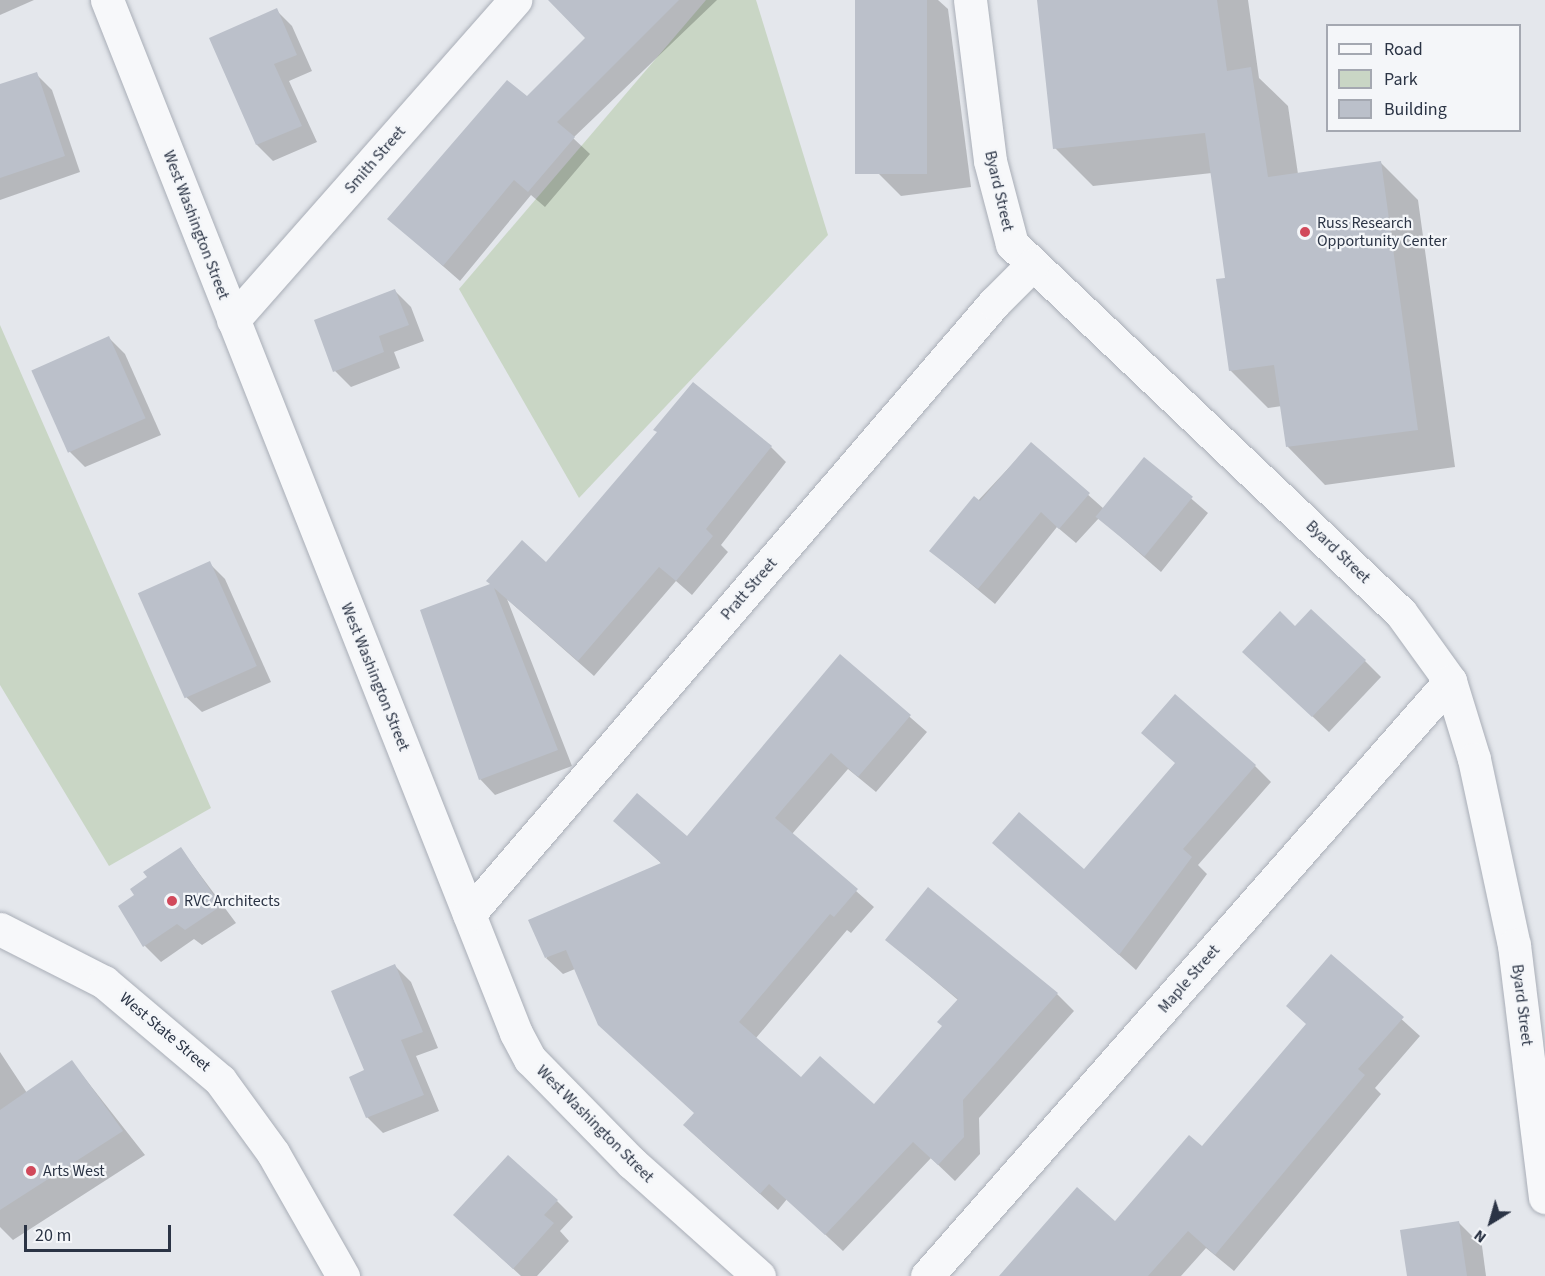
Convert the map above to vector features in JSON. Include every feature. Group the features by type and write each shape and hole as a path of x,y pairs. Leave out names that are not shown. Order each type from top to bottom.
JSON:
{"street":[{"name":"West Washington Street","path":"107,0 469,914 530,1059 632,1163 759,1276"},
{"name":"Smith Street","path":"233,320 515,0"},
{"name":"Byard Street","path":"970,0 1003,223 1012,244 1401,613 1450,681 1474,759 1514,945 1545,1197"},
{"name":"Pratt Street","path":"469,914 994,303 1032,265"},
{"name":"Maple Street","path":"927,1276 1450,681"},
{"name":"West State Street","path":"0,929 104,981 220,1080 273,1153 343,1276"}],"green space":[{"path":"706,0 756,0 828,235 579,498 459,289"},
{"path":"0,325 211,808 109,866 0,685"}],"building":[{"path":"548,0 679,0 557,122 575,137 528,192 514,180 443,266 387,219 507,80 527,96 585,38"},
{"path":"855,0 927,0 927,174 855,174"},
{"name":"Russ Research Opportunity Center","path":"1037,0 1217,0 1227,71 1251,67 1268,177 1381,161 1418,430 1286,447 1274,365 1229,371 1216,279 1225,278 1205,133 1053,149"},
{"path":"277,8 297,55 274,64 302,126 256,145 209,38"},
{"path":"37,72 65,156 0,178 0,84"},
{"path":"395,289 409,325 379,336 384,352 333,372 314,320"},
{"path":"109,336 146,418 68,453 31,371"},
{"path":"693,382 772,446 706,529 713,536 676,581 659,567 578,661 494,588 558,750 479,780 420,610 490,584 486,581 522,540 546,562 657,432 653,430"},
{"path":"1031,442 1090,493 1059,529 1041,512 978,589 929,551 974,496 980,501"},
{"path":"1144,457 1193,497 1145,556 1096,517"},
{"path":"210,561 257,666 185,698 138,593"},
{"path":"1311,609 1366,660 1312,717 1242,652 1280,611 1295,626"},
{"path":"840,654 911,715 858,777 831,753 775,818 858,889 834,917 830,914 739,1022 801,1077 820,1056 874,1104 942,1026 937,1022 958,999 885,940 928,887 1058,993 963,1100 964,1137 938,1165 913,1142 825,1235 769,1184 760,1194 683,1125 694,1113 598,1025 566,950 545,958 528,920 661,863 613,821 637,793 687,836"},
{"path":"1175,694 1256,765 1183,849 1192,857 1119,955 992,843 1019,812 1084,869 1175,763 1141,733"},
{"name":"RVC Architects","path":"181,847 221,906 185,930 177,924 143,947 118,906 134,895 130,889 147,877 143,872"},
{"path":"1331,954 1404,1017 1358,1069 1365,1075 1215,1255 1188,1231 1148,1276 999,1276 1077,1187 1115,1221 1189,1135 1202,1146 1306,1024 1286,1006"},
{"path":"395,964 423,1032 401,1040 424,1095 366,1118 349,1077 364,1070 331,991"},
{"name":"Arts West","path":"72,1060 123,1131 0,1210 0,1110"},
{"path":"508,1155 558,1200 544,1215 554,1223 513,1269 453,1215"},
{"path":"1459,1221 1467,1276 1407,1276 1400,1230"}],"place":[{"name":"Russ Research Opportunity Center","path":"1305,232"},
{"name":"RVC Architects","path":"172,901"},
{"name":"Arts West","path":"31,1171"}]}
